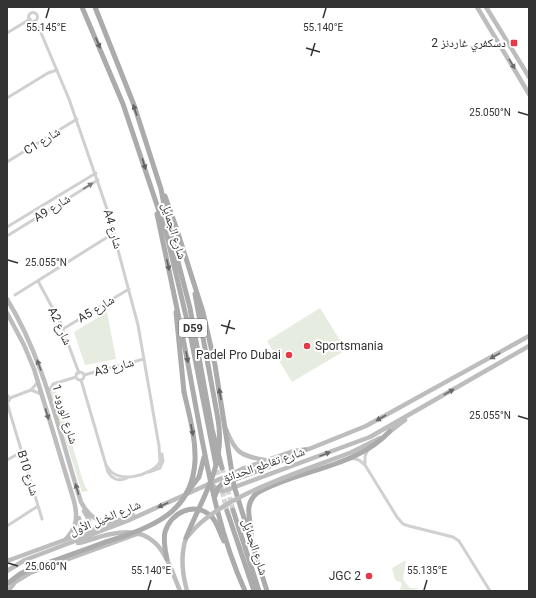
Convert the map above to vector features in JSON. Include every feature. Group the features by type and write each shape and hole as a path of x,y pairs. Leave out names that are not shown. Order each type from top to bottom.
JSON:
{"main road":[{"name":"شارع الجمايل","path":"82,7 123,104 142,156 154,199 164,227 181,294 220,469 190,308 166,215 162,188 131,98 95,7"},
{"path":"477,7 529,94"},
{"path":"486,7 529,76"},
{"path":"162,188 200,304 211,346 226,427 234,486 250,541 267,591"},
{"path":"154,199 211,483 228,545 245,591"},
{"path":"187,591 182,565 183,550 186,538 215,473 220,446 218,419 194,287"},
{"name":"شارع الورود 1","path":"7,299 30,342 44,379 81,502 92,516 101,521 112,523"},
{"path":"7,584 28,570 146,529 165,518 175,509 189,487 195,462 194,441 184,392 176,324 176,305"},
{"name":"شارع الورود 1","path":"7,313 24,345 38,382 74,501 77,520 71,533 65,540"},
{"name":"شارع تقاطع الحدائق","path":"529,336 373,423 305,450 294,450 211,483 217,490 224,491 234,486 370,437 529,346"},
{"path":"250,541 248,508 250,501 257,493 370,448 415,410"},
{"path":"226,427 232,444 238,451 249,457 267,460"},
{"path":"186,538 204,519 223,507 265,486 352,452 372,443 390,432"},
{"path":"215,498 217,490 222,484 305,450"},
{"path":"186,494 199,477 204,452"},
{"name":"شارع الخيل الأول","path":"7,571 25,560 143,514 211,483"},
{"path":"74,501 80,524 84,527 88,526 89,520 81,502"},
{"path":"180,591 167,559 164,541 168,525 172,518 188,510 196,509 210,515 216,521 222,537 228,545"},
{"name":"شارع الجمايل","path":"254,591 230,510 259,591"},
{"path":"7,563 14,559 112,523 143,514"},
{"path":"71,543 84,542 115,533 137,534 154,541 167,559"},
{"path":"8,591 15,582 30,573 137,534"},
{"path":"264,581 270,591"}],"street":[{"path":"7,33 30,19 32,21 36,20 38,16 34,13 30,14 30,19"},
{"name":"A4 شارع","path":"36,20 77,119 96,173 114,233 129,289 144,359 163,462 160,468 129,477 124,480 115,479 110,475 81,380"},
{"path":"523,66 529,69"},
{"path":"7,98 48,73 58,70"},
{"name":"C1 شارع","path":"7,162 77,119"},
{"name":"A9 شارع","path":"7,227 96,173"},
{"name":"A9 شارع","path":"7,236 98,180"},
{"path":"15,295 114,233"},
{"name":"A2 شارع","path":"38,281 63,329 79,373"},
{"name":"A5 شارع","path":"63,329 129,289"},
{"name":"A3 شارع","path":"84,375 144,359"},
{"path":"48,393 53,384 76,377 79,373 84,375 81,380 76,377"},
{"path":"44,379 53,384"},
{"path":"7,403 8,396 31,390 38,382"},
{"path":"31,390 41,394"},
{"name":"B10 شارع","path":"7,403 42,519"},
{"path":"365,465 365,456 370,448"},
{"path":"7,460 13,456 23,455"},
{"path":"348,458 356,459 365,465 400,522 408,526 457,539 490,591"},
{"path":"7,526 38,506"}],"shaded area":[{"name":"Sportsmania","path":"320,308 346,350 292,382 267,341"},
{"path":"107,312 116,359 85,365 74,332"},
{"path":"55,388 84,484 88,491 82,492 51,394 51,390"},
{"path":"406,560 403,579 410,588 419,589 398,591 400,590 402,583 395,580 392,568"}],"tunnel":[{"path":"222,468 233,510"},
{"path":"217,470 227,511"}],"place":[{"name":"دسكفري غاردنز 2","path":"514,43"},
{"name":"Sportsmania","path":"307,346"},
{"name":"Padel Pro Dubai","path":"289,355"},
{"name":"JGC 2","path":"369,576"}]}
